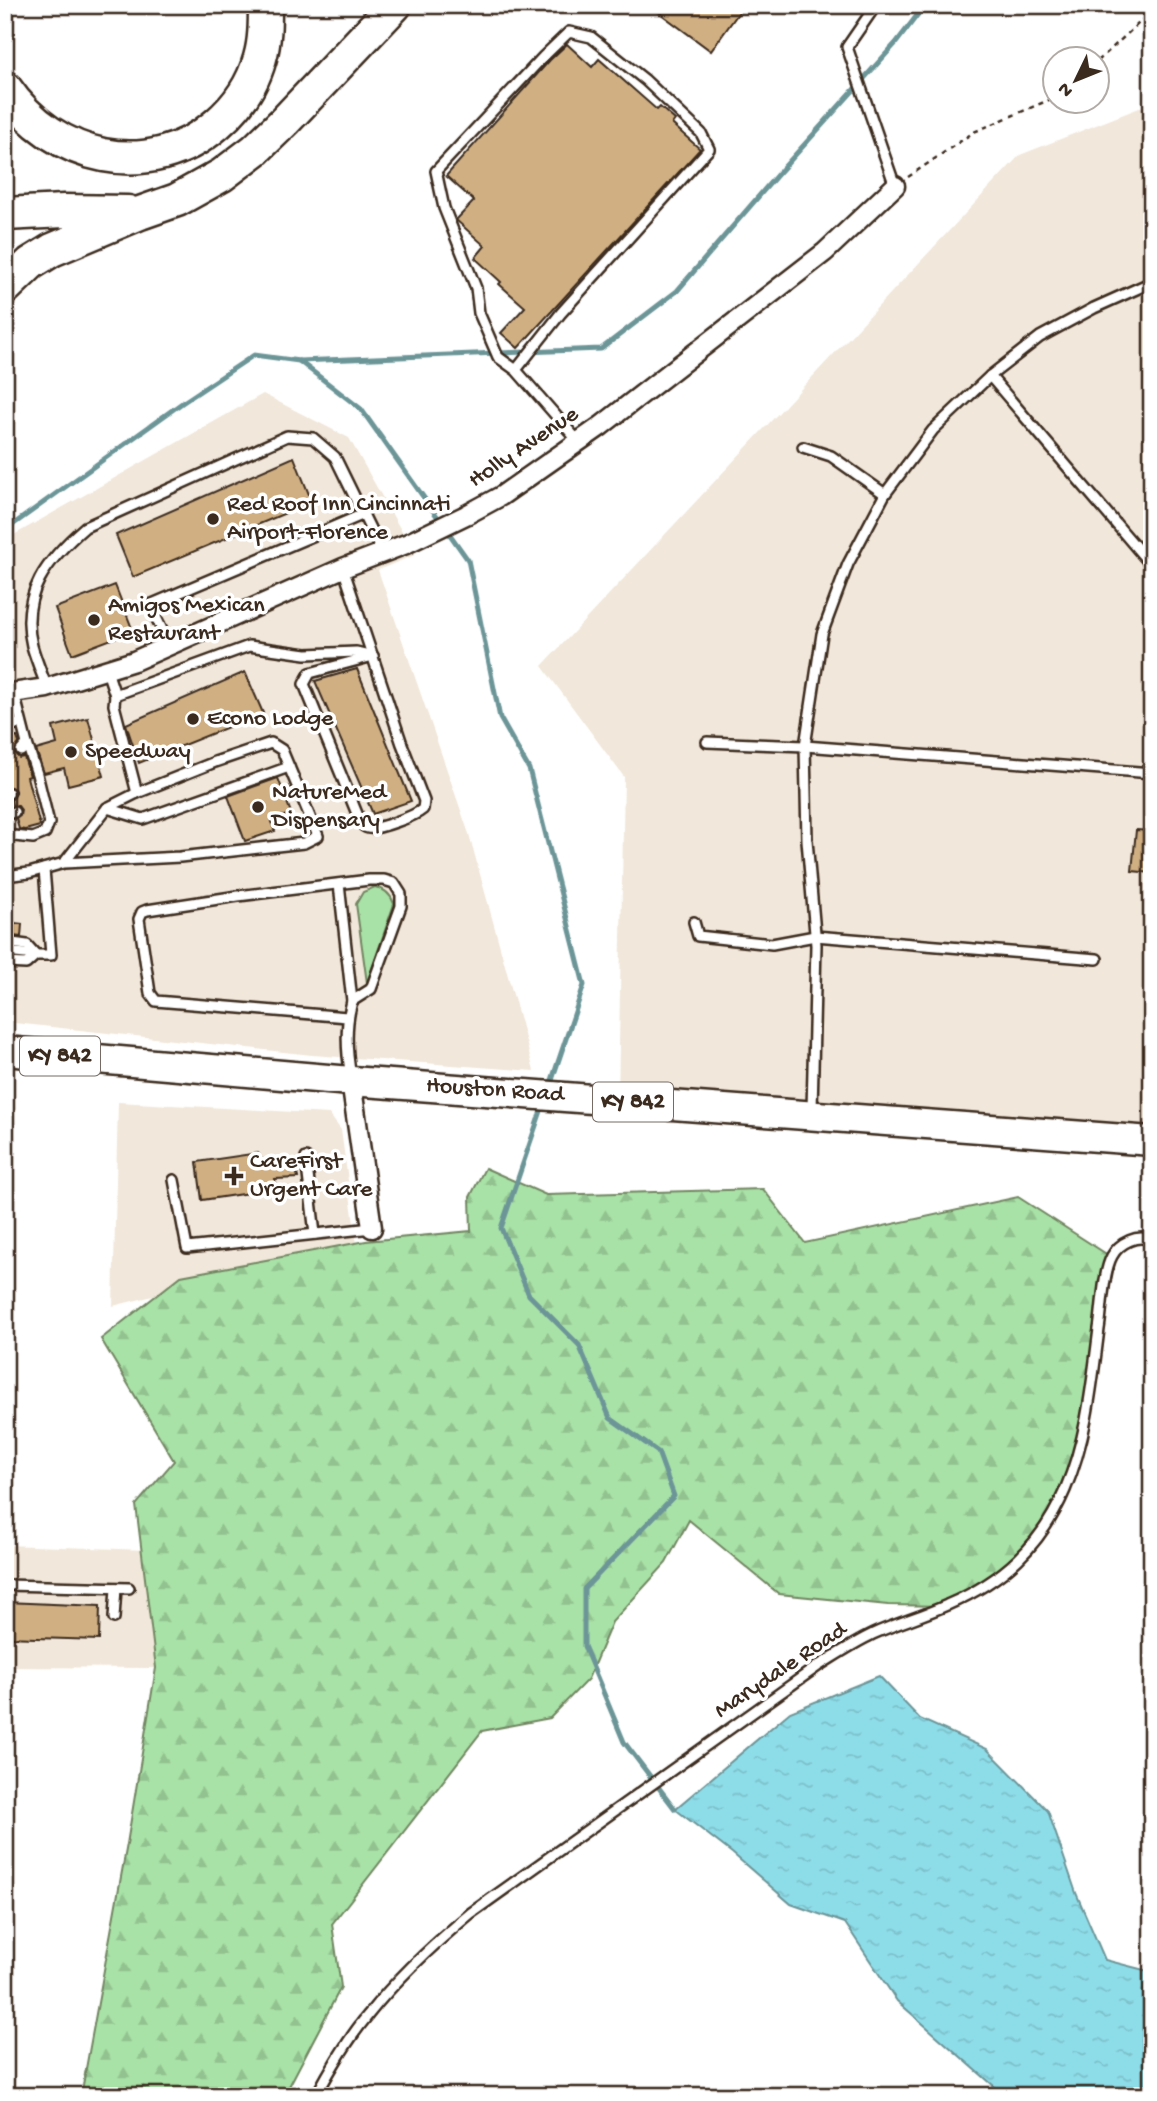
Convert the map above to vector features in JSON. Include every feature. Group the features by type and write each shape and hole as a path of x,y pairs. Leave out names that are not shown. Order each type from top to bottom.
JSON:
{"highway":[{"path":"5,88 19,107 40,127 78,149 100,156 125,158 145,157 174,150 197,140 228,114 241,98 252,80 260,58 265,28 265,5"},
{"path":"5,288 31,263 52,250 177,200 222,175 255,150 285,121 395,5"},
{"path":"5,214 64,211 140,213"}],"main road":[{"name":"Houston Road","path":"5,1051 351,1081 1152,1141"}],"street":[{"name":"Holly Avenue","path":"9,694 47,688 107,671 170,646 466,515 501,496 579,442 825,252 895,186"},
{"path":"351,1081 372,1228"}],"lane":[{"path":"876,5 847,47 895,186"},
{"path":"516,370 561,313 709,149 701,133 645,80 591,37 569,32 436,171 444,208 476,288 479,313 498,357 516,370 579,442"},
{"path":"811,1115 815,936 807,840 805,746 822,634 848,564 886,494 933,430 990,376 1040,337 1094,308 1152,282"},
{"path":"990,376 1152,566"},
{"path":"47,688 32,644 28,611 39,576 62,546 85,527 287,436 313,438 335,457 382,553"},
{"path":"803,447 831,456 886,494"},
{"path":"170,646 150,605 364,514"},
{"path":"343,568 424,802 423,809 417,814 372,828 360,821 304,684 310,673 373,656"},
{"path":"115,695 249,646 306,654 356,652 373,656"},
{"path":"107,671 115,695 114,705 136,793"},
{"path":"5,835 33,838 45,833 49,823 40,805 24,747 21,723 9,694"},
{"path":"5,727 21,723"},
{"path":"707,742 805,746 1152,773"},
{"path":"5,876 29,873 64,863 180,857 304,843 318,836 282,750 271,743 136,793 107,808 64,863"},
{"path":"107,808 143,819 289,766"},
{"path":"5,952 51,955 44,869"},
{"path":"347,1017 160,1002 151,996 139,919 147,909 185,903 339,884 384,880 394,883 401,894 401,906 371,989 352,1001"},
{"path":"339,884 352,1001 347,1017 346,1049 351,1081"},
{"path":"694,922 698,936 772,944 815,936 1097,959"},
{"path":"5,942 27,945 36,955"},
{"path":"5,963 26,964 36,955"},
{"path":"306,1158 315,1234"},
{"path":"174,1180 187,1248 372,1228"},
{"name":"Marydale Road","path":"316,2096 346,2044 368,2015 434,1944 471,1913 828,1660 875,1633 947,1606 975,1592 1015,1563 1037,1541 1065,1490 1082,1444 1111,1258 1120,1246 1133,1238 1146,1237 1152,1241"},
{"path":"5,1585 129,1588"},
{"path":"114,1618 116,1588"}],"path":[{"path":"1112,47 1152,11"},
{"path":"895,186 974,132 1042,103"}],"shaded area":[{"path":"1152,103 1152,1141 618,1101 624,777 542,666 1020,155"},
{"path":"263,394 349,438 415,555 378,570 469,834 534,1071 312,1055 5,1022 5,540"},
{"path":"118,1102 329,1114 341,1130 357,1245 113,1306"},
{"path":"5,1545 176,1551 156,1668 5,1667"}],"green space":[{"path":"375,887 387,892 394,904 367,983 356,904 363,892"},
{"path":"485,1168 546,1195 763,1189 805,1243 1018,1197 1111,1257 1091,1395 1065,1490 1015,1563 946,1606 888,1605 779,1594 689,1520 666,1563 612,1622 588,1679 550,1718 482,1731 332,1924 341,1987 284,2096 81,2096 156,1668 136,1505 174,1461 101,1339 181,1276 366,1241 471,1231 470,1197"}],"water":[{"path":"879,1676 920,1719 987,1749 1048,1811 1076,1893 1105,1960 1152,1972 1152,2096 1002,2096 1002,2093 897,2001 845,1923 791,1904 675,1809 790,1712"}],"building":[{"path":"649,5 744,5 711,51"},
{"path":"567,44 592,67 599,59 657,110 660,107 675,120 672,124 700,149 518,348 501,333 525,307 475,258 485,246 456,220 474,201 446,176"},
{"name":"Red Roof Inn Cincinnati Airport-Florence","path":"294,457 312,502 133,577 116,535"},
{"name":"Amigos Mexican Restaurant","path":"115,585 133,631 72,654 55,608"},
{"path":"357,669 411,801 373,814 315,681"},
{"name":"Econo Lodge","path":"245,672 263,713 139,763 126,724"},
{"path":"88,718 104,776 68,785 64,768 44,773 36,750 57,744 53,727"},
{"path":"17,737 19,743 14,753 19,758 24,757 40,826 25,830 19,829 16,819 21,810 12,805 11,800 16,792 7,786 5,777 5,740"},
{"path":"278,778 291,813 271,822 275,831 245,841 228,796"},
{"path":"1136,830 1152,831 1152,873 1132,871"},
{"path":"5,922 22,924 21,937 5,935"},
{"path":"258,1153 263,1161 276,1164 294,1160 298,1178 275,1179 276,1189 202,1200 197,1162"},
{"path":"5,1602 100,1606 99,1640 5,1637"}],"waterway":[{"path":"11,526 182,403 254,355 299,361 601,349 677,291 896,43 925,5"},
{"path":"299,361 361,409 468,560 500,718 529,769 584,985 549,1089"},
{"path":"543,1105 501,1228 529,1295 579,1345 610,1418 658,1452 674,1496 584,1589 584,1646 624,1742 675,1809"}],"place":[{"name":"Red Roof Inn Cincinnati Airport-Florence","path":"213,519"},
{"name":"Amigos Mexican Restaurant","path":"94,620"},
{"name":"Econo Lodge","path":"193,719"},
{"name":"Speedway","path":"71,752"},
{"name":"NatureMed Dispensary","path":"258,807"},
{"name":"CareFirst Urgent Care","path":"234,1176"}]}
